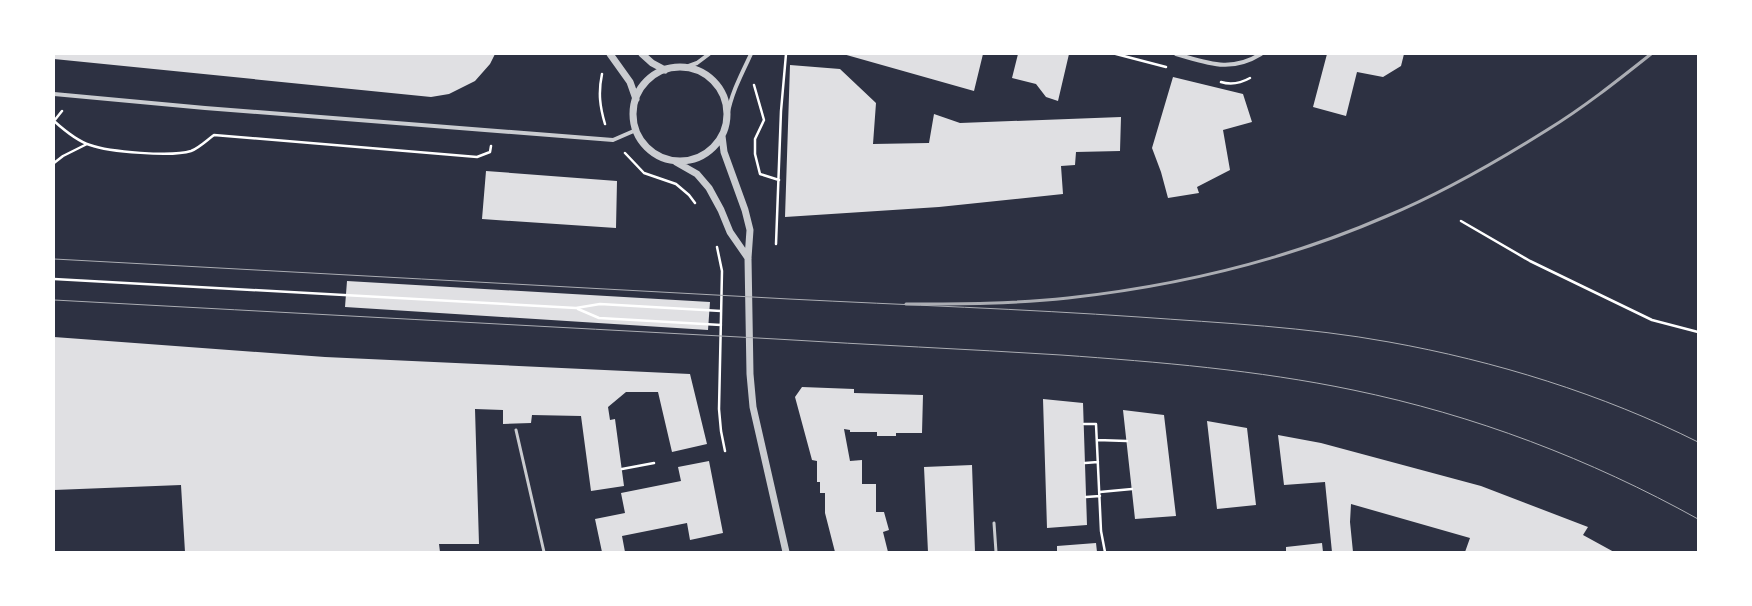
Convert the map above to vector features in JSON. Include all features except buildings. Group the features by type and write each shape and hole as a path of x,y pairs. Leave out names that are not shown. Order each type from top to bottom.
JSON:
{"street":[{"path":"610,54 630,82 636,99"},
{"path":"642,54 652,63 665,70"},
{"path":"686,67 698,62 709,54"},
{"path":"672,160 690,160 702,156 713,148 722,136 728,117 730,99 751,54"},
{"path":"1176,54 1217,66 1235,65 1261,54"},
{"path":"728,117 725,98 718,86 702,72 686,67 675,67 665,70 647,80 638,94 633,115 636,130 643,142 652,152 690,169 709,188 721,210 730,232 748,258"},
{"path":"54,94 228,110 613,140 636,130"},
{"path":"722,136 724,152 745,210 750,230 748,258 750,374 753,407 786,552"}],"lane":[{"path":"516,430 544,552"},
{"path":"994,523 996,552"}],"path":[{"path":"776,244 781,111 786,54"},
{"path":"603,72 599,88 600,105 605,125 613,140 644,173 676,184 689,195 698,208"},
{"path":"754,84 764,120 755,139 755,154 760,174 779,180"},
{"path":"54,121 65,131 87,144 112,150 169,154 192,151 214,135 477,157 487,153"},
{"path":"54,163 63,156 87,144"},
{"path":"1461,221 1530,261 1652,320 1698,332"},
{"path":"715,242 721,260 722,271 719,409 725,451"},
{"path":"54,279 576,308 600,304 721,311"},
{"path":"576,308 599,318 721,325"},
{"path":"1084,424 1096,424 1101,531 1105,552"},
{"path":"1097,440 1127,441"},
{"path":"1085,463 1098,462"},
{"path":"622,469 654,463"},
{"path":"1086,497 1132,489"}],"tram line":[{"path":"54,259 1052,312 1202,321 1296,329 1389,342 1508,369 1586,394 1662,425 1698,442"},
{"path":"54,300 1061,355 1244,372 1353,390 1443,412 1487,426 1573,458 1657,497 1698,519"}],"railway":[{"path":"906,304 1007,303 1109,293 1230,269 1310,246 1349,232 1408,207 1488,165 1574,113 1651,54"}]}
